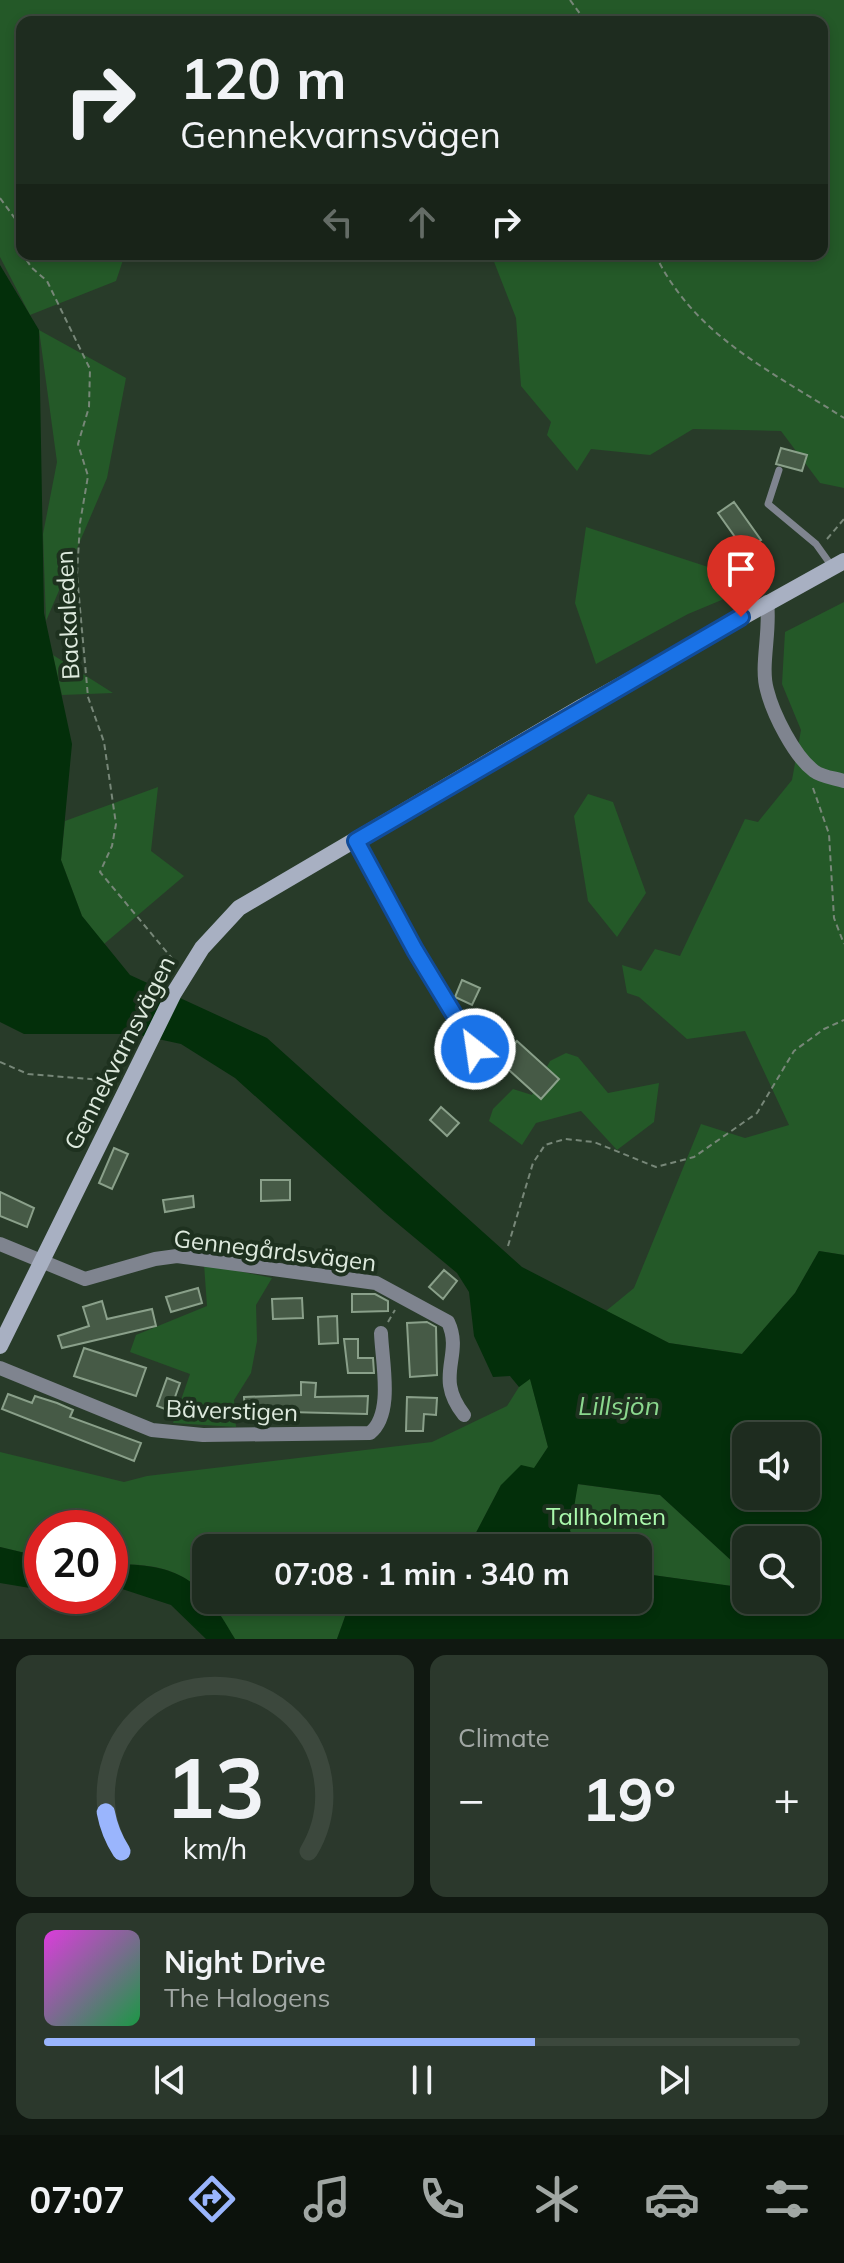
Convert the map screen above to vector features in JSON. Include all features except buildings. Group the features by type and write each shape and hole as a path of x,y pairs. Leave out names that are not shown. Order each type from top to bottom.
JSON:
{"street":[{"name":"Gennekvarnsvägen","path":"0,1346 174,993 202,948 239,908 838,563"},
{"path":"767,602 770,628 765,663 766,689 781,722 810,768 818,774 844,781"},
{"name":"Gennegårdsvägen","path":"0,1244 85,1279 155,1259 177,1256 376,1283 448,1322 453,1341 449,1384 452,1400 464,1415"},
{"name":"Bäverstigen","path":"0,1368 152,1430 174,1434 370,1433 380,1425 383,1410 381,1333"}],"lane":[{"path":"779,470 768,504 820,551 838,563"},
{"path":"356,841 415,950 475,1049"}],"path":[{"name":"Backaleden","path":"0,198 16,220"},
{"name":"Backaleden","path":"27,260 47,281 90,369 89,407 78,444 88,476 80,523 77,575 88,697 104,742 116,824 112,846 100,872 185,975"},
{"path":"658,260 669,284 698,319 738,350 844,418"},
{"path":"820,551 844,519"},
{"path":"810,768 829,834 834,918 844,944"},
{"path":"508,1246 533,1163 545,1145 565,1139 594,1142 656,1167 694,1157 757,1113 794,1051 824,1029 844,1020"},
{"path":"0,1062 28,1074 132,1083"},
{"path":"381,1333 403,1296"}],"green space":[{"path":"0,0 844,0 844,488 820,483 781,431 693,429 650,455 591,449 577,471 547,435 551,422 521,386 516,318 493,260 828,260 828,16 16,16 16,260 123,260 116,281 30,315 0,257"},
{"path":"39,330 126,378 107,478 46,621 43,534 57,462"},
{"path":"586,527 760,584 688,614 596,664 575,603"},
{"path":"844,602 844,1255 819,1251 795,1293 742,1354 669,1343 606,1311 634,1288 701,1124 745,1138 789,1125 745,1031 687,1039 639,997 627,993 622,965 641,971 655,949 680,956 745,819 758,822 792,780 801,730 782,684 785,632"},
{"path":"53,655 113,693 62,695"},
{"path":"158,787 151,851 184,876 104,944 82,916 61,860 65,821"},
{"path":"588,794 613,802 646,893 617,937 588,901 574,816"},
{"path":"566,1053 578,1057 608,1093 659,1083 654,1122 617,1150 581,1111 536,1123 522,1145 489,1121 493,1109 513,1089 532,1095 550,1061"},
{"path":"204,1264 272,1278 256,1305 257,1341 251,1373 234,1400 236,1427 173,1423 190,1374 130,1352 136,1335 207,1306"},
{"path":"530,1378 548,1447 534,1469 501,1485 475,1534 192,1534 192,1583 162,1569 128,1565 128,1510 24,1510 24,1553 0,1547 0,1452 124,1482 147,1476 432,1442 507,1406 519,1387"},
{"name":"Tallholmen","path":"577,1484 660,1495 732,1561 732,1586 652,1575 652,1534 572,1534"},
{"path":"218,1614 346,1614 337,1639 235,1639"}],"water":[{"name":"Lillsjön","path":"0,265 39,330 44,613 72,744 61,860 82,916 130,975 267,1038 522,1267 669,1343 742,1354 795,1293 819,1251 844,1255 844,1639 337,1639 346,1614 652,1614 652,1575 732,1586 732,1614 820,1614 820,1526 732,1526 732,1561 660,1495 578,1484 570,1531 572,1534 475,1534 501,1485 521,1465 534,1468 548,1447 530,1379 519,1387 510,1376 493,1377 474,1336 469,1292 457,1273 385,1213 235,1078 181,1044 135,1034 24,1034 0,1022"},
{"path":"0,1547 24,1553 24,1587 0,1583"},
{"path":"128,1565 155,1567 186,1579 192,1584 192,1614 219,1614 235,1639 206,1639 171,1605 128,1591"}],"route":[{"path":"475,1049 415,950 356,841 583,706 741,617"}]}
